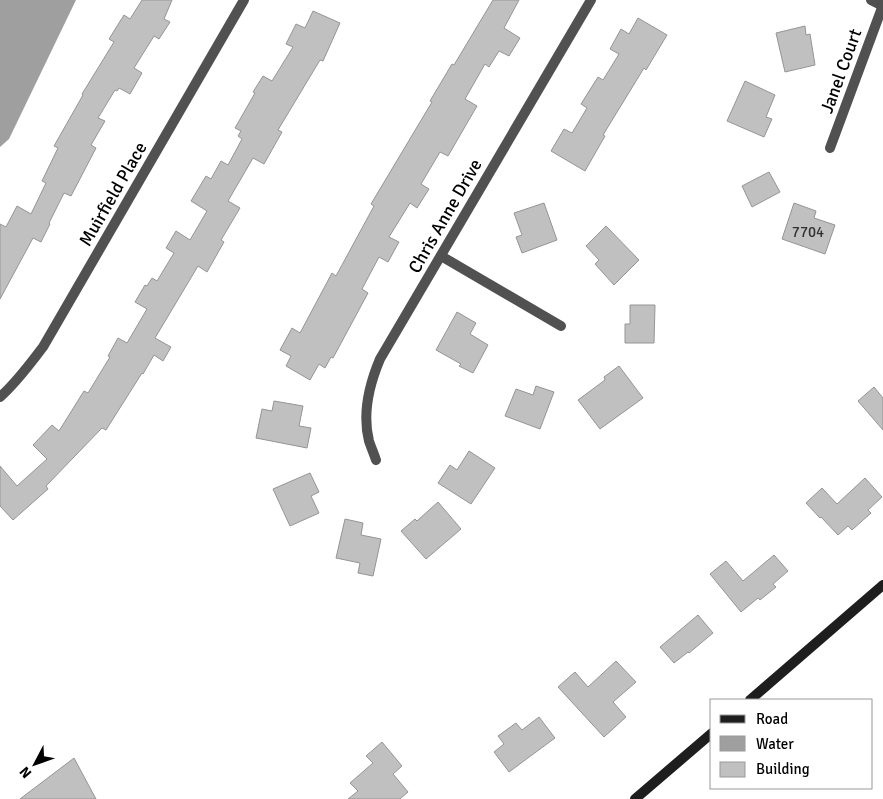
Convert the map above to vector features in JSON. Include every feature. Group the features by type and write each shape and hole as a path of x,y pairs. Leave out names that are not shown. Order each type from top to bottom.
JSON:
{"street":[{"name":"Muirfield Place","path":"0,397 29,367 43,347 244,0"},
{"name":"Chris Anne Drive","path":"376,460 369,441 366,420 368,394 380,359 591,0"},
{"path":"872,0 883,6"},
{"name":"Janel Court","path":"830,148 883,6"},
{"path":"441,256 561,326"},
{"path":"751,699 883,586"},
{"path":"635,799 710,735"}],"water":[{"path":"0,0 76,0 9,139 0,147"}],"building":[{"path":"142,0 172,0 164,19 170,22 159,39 154,36 134,68 142,73 130,94 119,88 117,91 115,90 98,118 105,121 91,145 96,148 71,196 64,193 41,242 33,238 0,299 0,224 6,227 17,206 31,214 46,183 42,181 58,148 54,146 82,94 114,42 109,39 124,15 130,19"},
{"path":"493,0 519,0 504,28 520,38 509,56 499,51 489,67 485,64 465,99 477,106 448,156 440,152 421,184 429,189 417,208 410,203 389,237 399,242 388,262 379,257 362,289 368,293 333,358 331,357 325,368 319,364 310,380 286,366 291,356 280,350 292,328 300,333 332,273 336,276 374,206 371,204 432,102 430,101 452,64 454,65"},
{"path":"313,11 340,23 323,61 320,60 278,130 282,132 264,164 253,158 228,201 240,208 221,240 224,242 207,272 198,266 155,338 171,347 163,361 154,355 106,430 102,428 46,486 48,489 13,520 0,506 0,466 17,486 47,459 33,445 52,425 59,431 84,391 88,393 110,357 108,356 118,338 127,343 147,309 135,302 145,285 147,286 152,278 157,281 174,253 166,248 176,231 190,240 207,211 191,201 206,176 211,179 221,161 228,165 242,139 238,136 241,131 235,128 255,93 253,92 263,76 272,81 293,47 286,44 296,24 305,28"},
{"path":"638,18 667,35 646,70 644,68 603,135 605,136 585,171 551,151 564,129 572,133 587,108 581,104 598,77 603,80 619,54 610,49 621,29 629,34"},
{"path":"805,26 806,35 810,34 815,65 785,72 776,33"},
{"path":"745,81 775,95 766,117 772,119 764,137 727,121"},
{"path":"769,172 780,192 752,207 742,186"},
{"path":"544,203 557,240 522,253 516,237 522,235 514,213"},
{"path":"794,203 816,211 814,218 835,225 825,254 782,239"},
{"path":"606,226 639,260 614,285 595,264 599,260 586,246"},
{"path":"630,305 655,305 654,343 625,343 625,324 630,324"},
{"path":"457,312 476,323 470,334 488,345 473,373 436,350"},
{"path":"619,366 643,398 600,429 578,400 605,380 604,377"},
{"path":"536,386 554,392 540,429 505,416 516,389 533,395"},
{"path":"874,387 883,398 883,430 858,401"},
{"path":"274,401 303,406 299,426 311,428 307,448 256,438 262,409 272,411"},
{"path":"469,451 495,468 471,504 438,483 450,465 457,470"},
{"path":"310,473 319,492 311,496 319,513 290,526 273,489"},
{"path":"865,478 882,497 868,510 871,513 852,530 848,526 838,535 806,503 822,488 837,504"},
{"path":"438,502 461,529 426,559 401,531 415,519 417,521"},
{"path":"345,519 363,523 361,535 381,539 373,576 358,573 360,563 336,558"},
{"path":"774,555 788,571 773,584 776,587 760,600 758,598 741,612 710,574 726,561 743,581"},
{"path":"698,615 713,633 674,663 660,647"},
{"path":"616,661 636,682 613,702 626,717 604,737 558,687 575,672 588,687"},
{"path":"539,717 555,738 509,772 494,752 504,744 498,736 516,723 522,730"},
{"path":"382,742 402,766 393,774 408,792 400,799 348,799 358,791 350,783 373,763 366,756"},
{"path":"74,758 96,799 20,799"}]}
